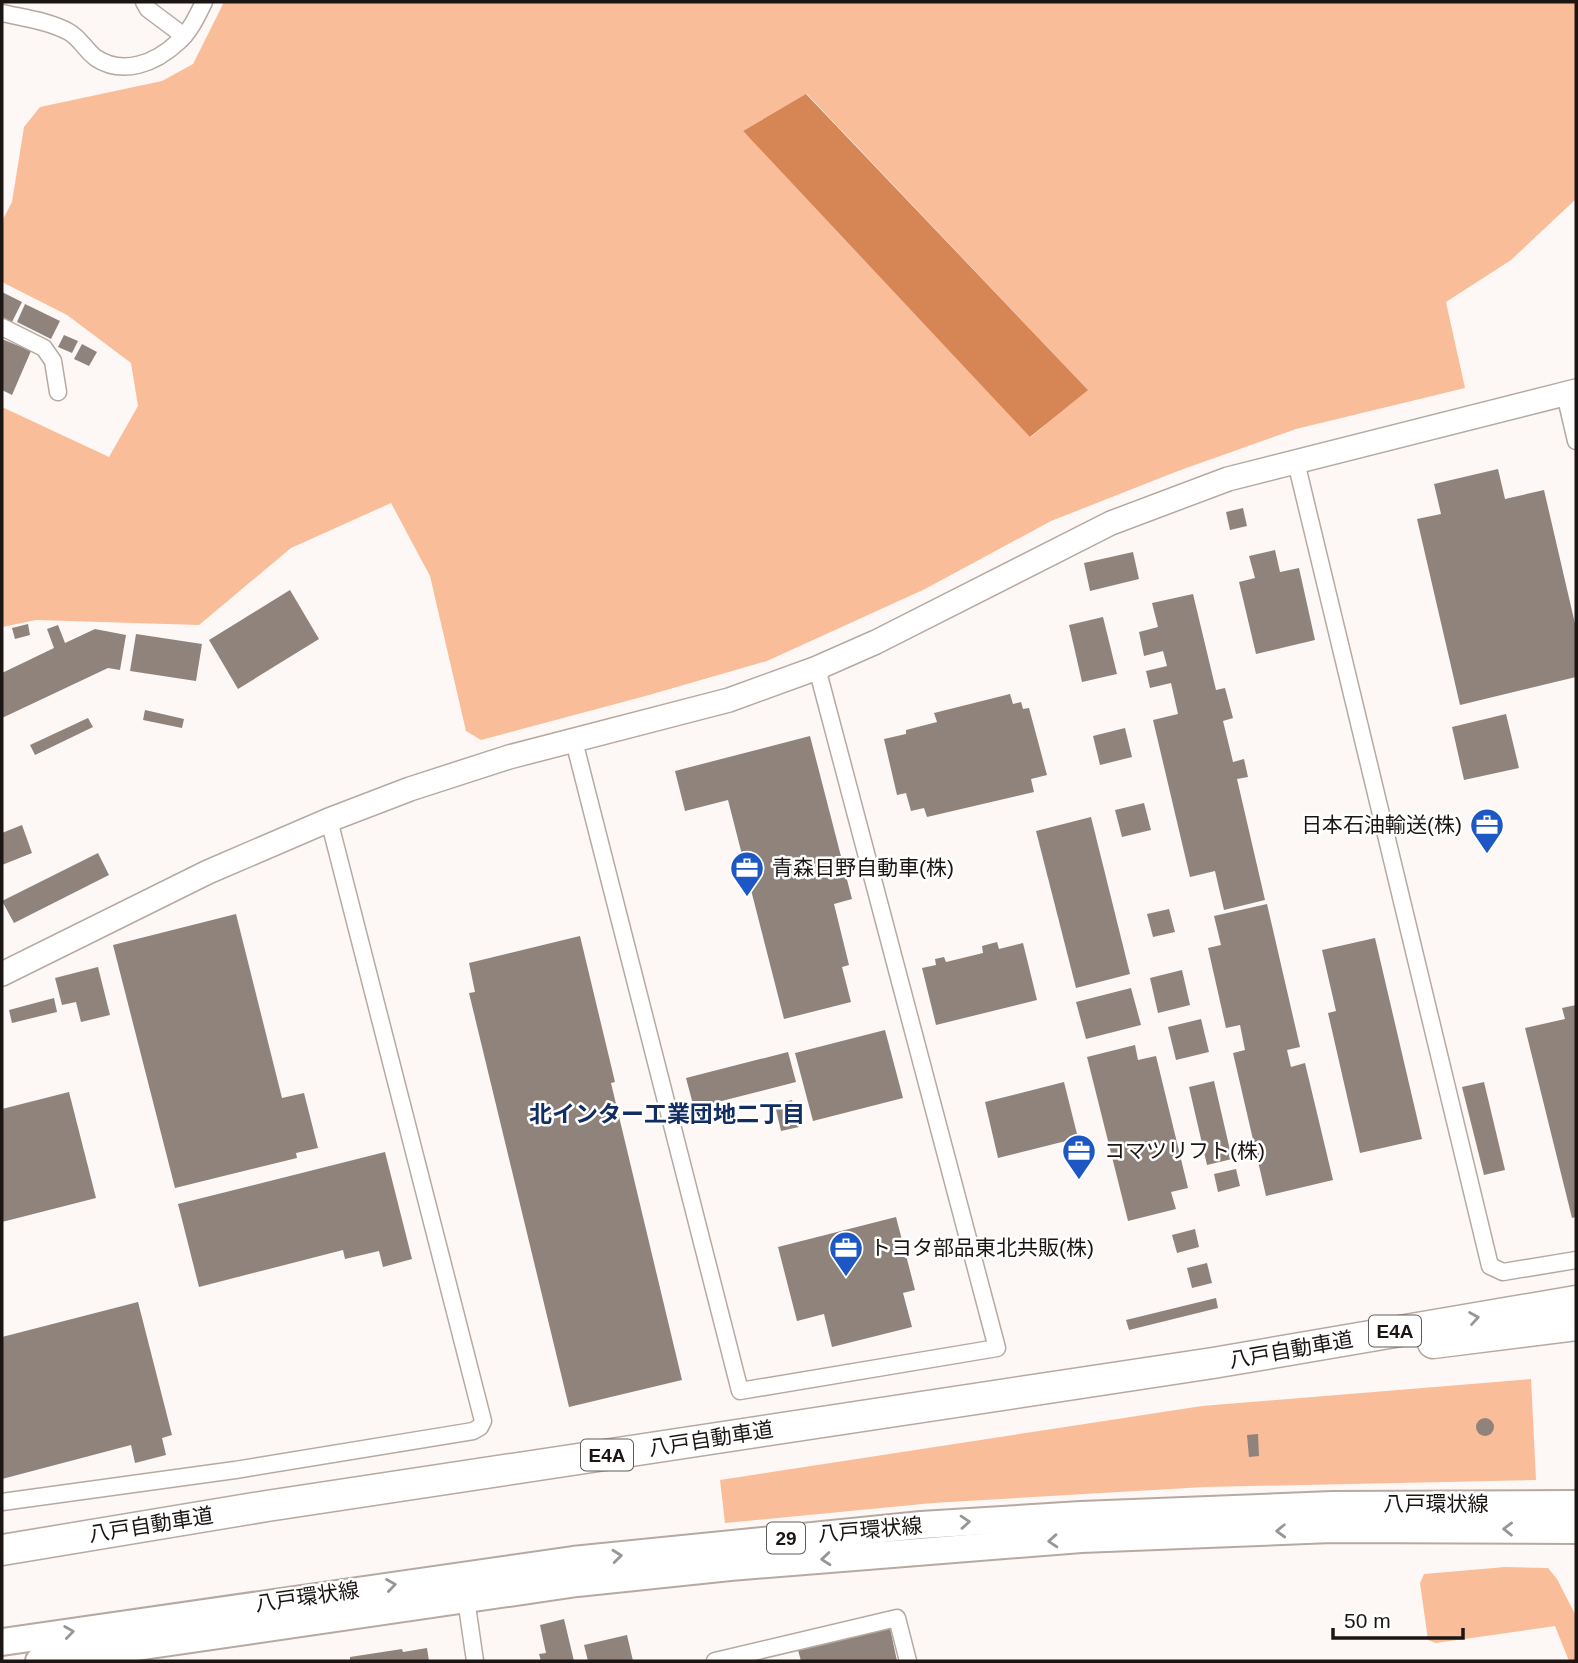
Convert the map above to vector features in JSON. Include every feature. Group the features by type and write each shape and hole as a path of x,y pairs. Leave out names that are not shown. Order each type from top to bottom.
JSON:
{"highway":[{"name":"八戸自動車道","path":"2,1550 267,1506 1213,1363 1576,1301"},
{"name":"八戸自動車道","path":"1213,1363 1462,1340 1576,1325"}],"main road":[{"name":"八戸環状線","path":"2,1642 573,1560 921,1525 1332,1505 1576,1504"},
{"name":"八戸環状線","path":"39,1661 578,1583 730,1567 1082,1539 1332,1529 1576,1530"}],"street":[{"path":"144,2 148,9 184,36"},
{"path":"2,13 43,22 71,33 95,57 116,68 149,63 180,42 204,2"},
{"path":"2,327 44,348 53,361 58,392"},
{"path":"2,974 208,872 329,820 422,785 509,757 729,700 817,668 876,642 1111,523 1228,479 1571,393 1576,440"},
{"path":"1296,462 1490,1266 1503,1272 1576,1259"},
{"path":"574,741 740,1391 997,1348 817,668"},
{"path":"2,1502 234,1470 473,1431 480,1427 483,1421 329,820"},
{"path":"466,1600 475,1661"},
{"path":"715,1661 897,1618 908,1661"}],"shaded area":[{"path":"224,2 1576,2 1576,199 1511,260 1446,302 1465,388 1296,429 1178,471 1051,521 925,589 767,661 481,740 466,731 430,576 391,503 291,548 199,625 36,620 2,627 2,407 109,457 138,406 131,363 67,315 2,282 2,221 12,202 24,127 40,107 162,81 193,64","holes":["807,94 1087,389 1031,437 743,131"]},
{"path":"806,94 1088,390 1030,437 743,131"},
{"path":"1531,1379 1536,1480 1205,1487 933,1503 725,1523 720,1480 1202,1406"},
{"path":"1505,1567 1548,1568 1557,1579 1576,1616 1576,1661 1569,1661 1555,1626 1436,1643 1428,1640 1420,1583 1424,1574"}],"building":[{"path":"2,292 22,302 12,322 2,317"},
{"path":"25,304 60,321 51,339 17,322"},
{"path":"64,335 78,341 72,353 58,347"},
{"path":"2,339 31,351 12,395 2,390"},
{"path":"82,344 97,352 89,366 74,359"},
{"path":"1498,469 1505,499 1544,490 1576,628 1576,677 1460,705 1417,519 1441,514 1434,484"},
{"path":"1243,508 1247,526 1230,530 1226,512"},
{"path":"1275,550 1280,572 1299,568 1315,640 1256,654 1239,582 1255,578 1249,556"},
{"path":"1133,552 1139,579 1090,591 1084,563"},
{"path":"290,590 319,639 238,689 209,640"},
{"path":"1193,594 1216,690 1225,688 1233,718 1223,721 1233,762 1244,759 1248,777 1237,779 1265,900 1224,910 1215,871 1190,877 1153,720 1178,714 1171,683 1150,688 1146,671 1167,666 1163,651 1144,656 1139,632 1158,627 1152,603"},
{"path":"1103,617 1117,674 1082,682 1069,625"},
{"path":"28,624 30,635 15,639 12,628"},
{"path":"58,625 65,643 95,629 126,635 120,670 108,668 2,718 2,673 54,648 47,629"},
{"path":"136,634 202,644 196,681 130,671"},
{"path":"1010,694 1013,704 1021,702 1023,709 1029,708 1047,775 1031,779 1034,792 927,817 924,808 911,811 906,793 897,795 884,739 937,722 934,713"},
{"path":"145,710 184,719 182,728 143,720"},
{"path":"1506,714 1519,768 1464,780 1452,727"},
{"path":"88,718 93,727 35,755 30,745"},
{"path":"1125,728 1132,757 1100,765 1093,736"},
{"path":"810,736 852,899 834,904 849,965 842,967 851,1002 784,1019 728,800 685,811 675,771"},
{"path":"1144,803 1151,830 1122,837 1115,810"},
{"path":"1091,817 1130,974 1076,988 1036,831"},
{"path":"22,825 32,853 2,865 2,833"},
{"path":"98,853 109,875 14,923 2,901"},
{"path":"1267,904 1300,1047 1287,1050 1291,1067 1305,1063 1333,1180 1266,1196 1233,1053 1245,1050 1240,1025 1226,1028 1208,948 1221,945 1214,916"},
{"path":"1169,909 1175,932 1153,937 1147,914"},
{"path":"236,914 282,1098 304,1093 318,1148 296,1153 297,1158 175,1188 113,945"},
{"path":"580,936 615,1082 611,1083 682,1380 569,1407 469,993 475,992 469,963"},
{"path":"1375,938 1422,1139 1360,1153 1328,1013 1336,1011 1322,950"},
{"path":"997,942 999,949 1023,943 1037,1000 936,1025 922,968 936,965 935,959 944,957 946,962 983,953 982,946"},
{"path":"98,967 110,1015 81,1022 76,1002 62,1005 55,978"},
{"path":"1182,970 1190,1005 1158,1013 1150,978"},
{"path":"1131,988 1141,1025 1086,1039 1076,1002"},
{"path":"54,998 57,1012 12,1023 9,1010"},
{"path":"1576,1005 1576,1217 1572,1218 1525,1028 1565,1019 1562,1008"},
{"path":"1201,1019 1209,1052 1176,1060 1168,1027"},
{"path":"885,1030 903,1098 813,1121 795,1053"},
{"path":"1135,1045 1138,1060 1156,1056 1188,1188 1171,1192 1176,1209 1128,1221 1087,1057"},
{"path":"788,1052 796,1082 694,1108 686,1078"},
{"path":"1214,1081 1232,1159 1207,1165 1189,1087"},
{"path":"1064,1082 1078,1138 998,1158 985,1102"},
{"path":"1484,1082 1505,1170 1484,1175 1462,1087"},
{"path":"69,1092 96,1198 2,1222 2,1109"},
{"path":"792,1100 799,1127 781,1131 775,1105"},
{"path":"385,1152 412,1259 383,1267 379,1251 345,1259 343,1250 199,1287 178,1204"},
{"path":"1236,1169 1240,1186 1218,1192 1214,1174"},
{"path":"896,1217 915,1290 903,1293 912,1327 832,1347 824,1314 797,1321 778,1247"},
{"path":"1195,1229 1199,1247 1177,1253 1172,1235"},
{"path":"1207,1263 1212,1283 1192,1288 1187,1268"},
{"path":"1216,1298 1218,1308 1129,1330 1126,1320"},
{"path":"138,1302 172,1435 162,1438 166,1455 135,1463 131,1445 2,1479 2,1337"},
{"path":"1481,1418 1489,1418 1494,1427 1492,1434 1481,1436 1476,1431 1476,1423"},
{"path":"1258,1434 1259,1456 1249,1457 1247,1435"},
{"path":"564,1619 574,1661 541,1661 539,1654 546,1653 540,1625"},
{"path":"890,1628 897,1661 801,1661 798,1650"},
{"path":"627,1635 633,1661 588,1661 584,1645"},
{"path":"427,1648 429,1661 350,1661 350,1657"}],"place":[{"name":"日本石油輸送(株)","path":"1487,855"},
{"name":"青森日野自動車(株)","path":"747,898"},
{"name":"コマツリフト(株)","path":"1079,1181"},
{"name":"トヨタ部品東北共販(株)","path":"846,1278"}],"district":[{"name":"北インター工業団地二丁目","path":"667,1114"}]}
